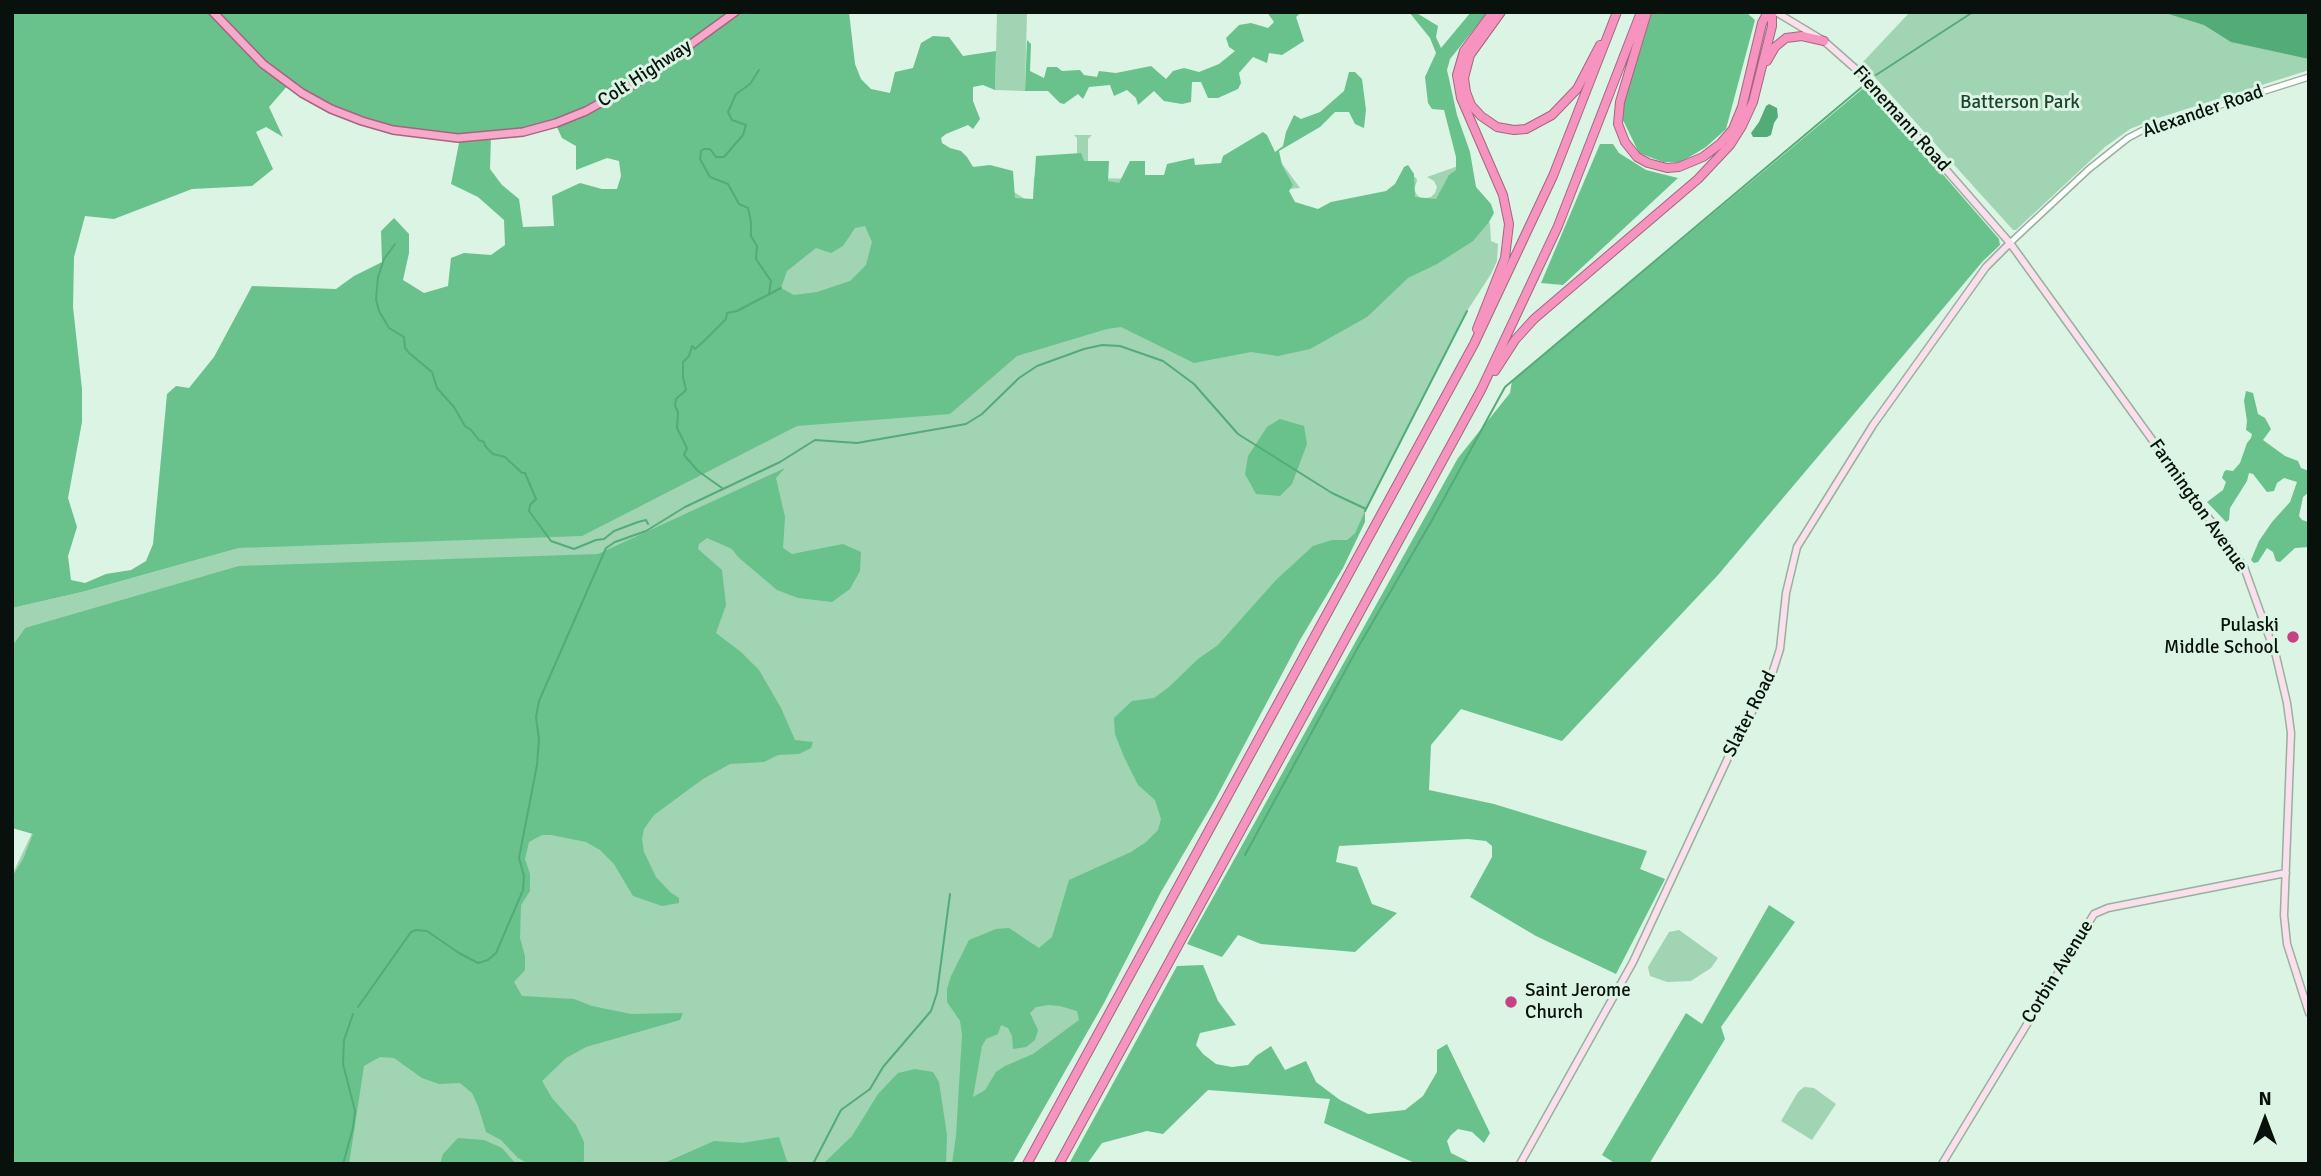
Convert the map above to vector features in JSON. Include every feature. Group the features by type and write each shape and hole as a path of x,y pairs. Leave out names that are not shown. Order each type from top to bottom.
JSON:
{"highway":[{"name":"Colt Highway","path":"212,12 263,64 302,93 324,105 362,121 394,130 458,138 523,132 586,111 643,79 735,12"},
{"path":"1466,360 1506,258 1510,232 1503,195 1461,99 1457,81 1463,54 1493,12"},
{"path":"1501,12 1469,55 1464,83 1467,97 1477,113 1493,125 1509,130 1536,126 1565,104 1585,76 1614,22"},
{"path":"1027,1164 1466,360 1534,220 1571,134 1618,12"},
{"path":"1059,1164 1481,390 1558,226 1641,12"},
{"path":"1647,12 1620,102 1618,124 1625,142 1637,156 1650,164 1672,168 1708,155 1734,127 1742,107 1763,20 1772,12"},
{"path":"1481,390 1515,340 1534,319 1719,158 1745,120 1761,69 1773,19 1772,12"},
{"path":"1761,69 1774,47 1784,39 1802,36 1824,41"}],"main road":[{"name":"Fienemann Road","path":"1772,12 1824,41 1849,62 1879,92 2010,243"},
{"name":"Farmington Avenue","path":"2010,243 2244,567 2276,656 2288,708 2291,733 2284,915 2287,944 2309,1013"},
{"name":"Slater Road","path":"1520,1164 1633,962 1734,745 1771,677 1780,649 1786,593 1797,547 1873,425 1986,267 2010,243"},
{"name":"Corbin Avenue","path":"1942,1164 2094,914 2108,908 2286,873"}],"street":[{"name":"Alexander Road","path":"2010,243 2090,169 2128,138 2147,128 2309,77"}],"green space":[{"path":"997,12 1027,12 1025,91 995,90"},
{"name":"Batterson Park","path":"1910,12 2309,12 2309,70 2130,129 2105,147 2013,230 1862,63"},
{"path":"842,84 1033,204 1034,177 1077,177 1077,138 1074,135 1092,135 1088,139 1088,178 1195,180 1275,154 1300,188 1290,189 1285,198 1332,231 1398,185 1416,177 1414,189 1417,195 1422,199 1431,197 1437,187 1434,181 1427,177 1467,163 1490,224 1491,241 1498,244 1497,261 1491,274 1448,347 1355,533 1347,540 1004,1164 12,1164 12,875 34,829 25,628 12,646 12,608 251,547"},
{"path":"1679,930 1718,958 1711,968 1691,981 1667,982 1650,976 1648,967 1669,932"},
{"path":"1804,1087 1814,1088 1836,1104 1812,1140 1781,1121 1798,1092"}],"shaded area":[{"path":"12,12 849,12 855,64 861,79 871,89 890,93 895,72 913,68 921,43 933,36 949,37 963,56 996,51 995,90 983,85 973,87 973,101 980,119 973,129 968,125 946,134 941,138 942,143 961,151 973,167 990,165 1013,171 1015,198 1033,199 1036,156 1081,153 1084,161 1109,161 1108,181 1119,183 1130,161 1145,161 1145,175 1164,175 1167,164 1194,158 1195,165 1221,163 1223,156 1263,132 1275,152 1283,146 1294,115 1301,119 1320,112 1344,91 1349,72 1355,72 1362,79 1366,110 1364,128 1355,124 1349,112 1335,112 1320,127 1279,151 1282,165 1293,185 1289,191 1295,202 1318,209 1331,202 1386,191 1395,184 1404,167 1408,165 1414,174 1415,197 1436,199 1449,175 1456,170 1456,157 1444,110 1432,109 1428,103 1425,77 1436,53 1430,38 1409,12 1415,12 1438,26 1436,37 1441,48 1471,12 1488,12 1450,59 1447,70 1457,115 1470,152 1476,187 1491,204 1494,213 1473,241 1437,264 1408,278 1367,317 1310,349 1278,356 1251,352 1194,363 1121,327 1107,329 1017,356 950,414 797,426 582,536 239,548 82,592 12,608","holes":["289,84 362,121 460,138 451,184 478,197 504,220 505,245 491,255 464,253 451,258 448,286 424,293 403,280 409,253 409,234 394,218 381,231 382,262 336,289 252,286 214,357 189,388 176,386 167,394 153,544 146,561 131,570 106,574 85,583 71,580 68,556 77,527 68,498 82,422 82,389 73,307 74,257 85,216 114,219 192,189 252,186 273,169 256,132 266,127 283,137 269,107","555,123 562,138 576,146 576,170 607,158 619,161 621,176 617,189 602,189 580,183 552,196 554,226 523,227 519,199 502,185 490,169 491,136","865,226 872,242 866,265 850,281 817,292 794,295 781,288 787,271 816,248 831,253 843,246 855,228"]},
{"path":"1267,12 1302,12 1296,17 1304,41 1282,55 1269,53 1267,63 1253,57 1239,73 1241,83 1238,89 1218,98 1208,98 1201,82 1192,82 1191,102 1182,104 1164,101 1154,91 1138,105 1136,98 1127,90 1114,96 1110,85 1089,87 1083,99 1078,94 1064,104 1048,91 1025,91 1027,40 1031,44 1030,71 1044,78 1047,67 1057,67 1062,71 1080,70 1084,75 1097,77 1099,71 1116,73 1151,66 1166,79 1173,71 1184,68 1199,72 1219,64 1235,51 1229,47 1226,38 1239,25 1251,23 1268,28 1274,22"},
{"path":"1652,12 1746,12 1755,20 1726,129 1706,147 1681,162 1663,162 1639,153 1623,120 1624,102"},
{"path":"2162,12 2309,12 2309,59 2231,42 2204,25"},
{"path":"1866,86 1999,239 2000,245 1983,261 1718,575 1562,741 1461,709 1431,745 1429,790 1494,804 1647,851 1640,869 1665,879 1616,974 1536,936 1470,897 1492,857 1492,846 1486,841 1468,839 1339,846 1336,862 1357,867 1372,904 1397,913 1355,952 1261,944 1238,935 1222,957 1187,944 1458,458 1510,393 1512,381"},
{"path":"1769,104 1777,108 1778,117 1771,135 1753,137 1751,133"},
{"path":"1600,144 1613,144 1619,153 1646,170 1678,178 1563,285 1541,283"},
{"path":"2246,391 2253,393 2258,414 2265,418 2271,429 2263,440 2285,456 2298,461 2301,468 2309,471 2309,492 2303,497 2299,516 2309,522 2309,547 2295,548 2280,562 2276,561 2273,552 2267,548 2258,562 2251,560 2259,541 2290,502 2297,482 2284,478 2277,483 2274,491 2267,492 2253,474 2249,473 2230,508 2229,520 2226,522 2207,502 2223,490 2226,482 2222,478 2224,472 2233,471 2240,463 2251,438 2252,434 2246,430"},
{"path":"1280,419 1304,426 1307,444 1292,484 1280,496 1256,494 1245,474 1248,456 1267,427"},
{"path":"785,468 776,478 785,517 783,548 792,554 843,544 861,552 860,571 850,589 832,602 798,598 777,590 732,549 707,538 699,544 698,549 722,570 726,605 716,633 759,670 781,708 795,740 813,742 811,748 799,754 778,755 764,762 730,764 703,779 654,815 644,829 644,852 656,877 679,898 679,903 662,906 633,896 614,864 600,850 586,842 542,835 529,842 525,859 530,874 530,891 521,905 520,938 525,956 525,970 514,982 522,996 574,999 592,1006 631,1014 683,1013 680,1020 586,1047 566,1058 542,1081 552,1098 576,1125 584,1142 584,1161 580,1164 529,1164 518,1158 501,1140 486,1132 472,1093 460,1083 439,1084 422,1078 394,1058 380,1057 364,1066 349,1164 12,1164 12,877 33,834 12,828 12,646 25,628 239,566 598,554"},
{"path":"1365,511 1365,522 1343,568 1300,640 1215,800 1161,892 1104,1003 1012,1164 952,1164 962,1035 960,1021 947,1002 947,989 969,940 996,929 1009,928 1039,948 1052,937 1069,880 1131,852 1158,830 1161,819 1155,800 1138,785 1124,757 1115,734 1114,718 1132,701 1154,698 1218,645 1276,580 1313,546 1332,540 1347,540 1355,533","holes":["1060,1006 1077,1011 1079,1020 1033,1054 996,1072 985,1090 973,1097 982,1046 986,1039 998,1034 1001,1025 1008,1028 1013,1049 1026,1047 1035,1040 1038,1030 1030,1013 1036,1007"]},
{"path":"1769,905 1795,922 1721,1027 1725,1039 1649,1164 1616,1164 1602,1155 1686,1013 1702,1024"},
{"path":"1203,965 1218,1001 1236,1025 1200,1033 1196,1045 1203,1054 1216,1064 1232,1067 1248,1065 1271,1046 1285,1070 1306,1061 1316,1082 1340,1100 1368,1114 1405,1110 1423,1096 1437,1072 1437,1050 1447,1044 1490,1133 1484,1143 1472,1132 1458,1129 1447,1141 1451,1153 1473,1164 1417,1164 1324,1123 1330,1099 1208,1090 1163,1134 1147,1131 1102,1143 1087,1164 1069,1164 1177,966"},
{"path":"915,1069 933,1072 939,1082 947,1135 946,1164 823,1164 852,1136 878,1094 898,1073"},
{"path":"779,1137 787,1161 792,1164 662,1164 714,1141 742,1143"},
{"path":"458,1138 484,1140 502,1148 516,1164 440,1164 443,1154"}],"waterway":[{"path":"1876,75 1973,12"},
{"path":"759,70 750,84 736,94 728,112 732,120 746,125 743,135 724,157 716,157 710,149 704,149 700,159 710,177 728,184 739,204 748,208 751,236 757,246 756,259 771,281 769,294"},
{"path":"1245,855 1357,649 1505,387 1862,87"},
{"path":"395,244 384,259 378,277 376,299 379,311 389,328 404,337 405,348 409,353 432,372 437,388 454,407 465,426 484,442 493,454 505,457 525,473 536,499 530,505 529,511 551,541 574,549 604,539 614,531 638,522 646,520 648,524"},
{"path":"722,488 698,471 684,455 687,448 677,428 678,412 675,406 676,399 686,390 683,362 689,356 692,346 695,349 704,341 726,319 727,313 737,311 781,288"},
{"path":"1365,511 1467,311"},
{"path":"358,1007 411,932 416,930 427,931 478,963 488,960 496,953 523,890 524,876 519,858 537,765 539,739 536,717 539,701 606,548 646,531 685,507 780,462 815,440 857,443 966,424 982,414 1019,378 1037,366 1084,349 1102,345 1120,346 1163,361 1194,384 1238,434 1332,493 1366,509"},
{"path":"813,1164 841,1110 870,1089 883,1067 931,1011 937,993 950,894"},
{"path":"343,1164 355,1111 343,1064 344,1040 353,1014"}],"place":[{"name":"Pulaski Middle School","path":"2293,637"},
{"name":"Saint Jerome Church","path":"1511,1002"}]}
